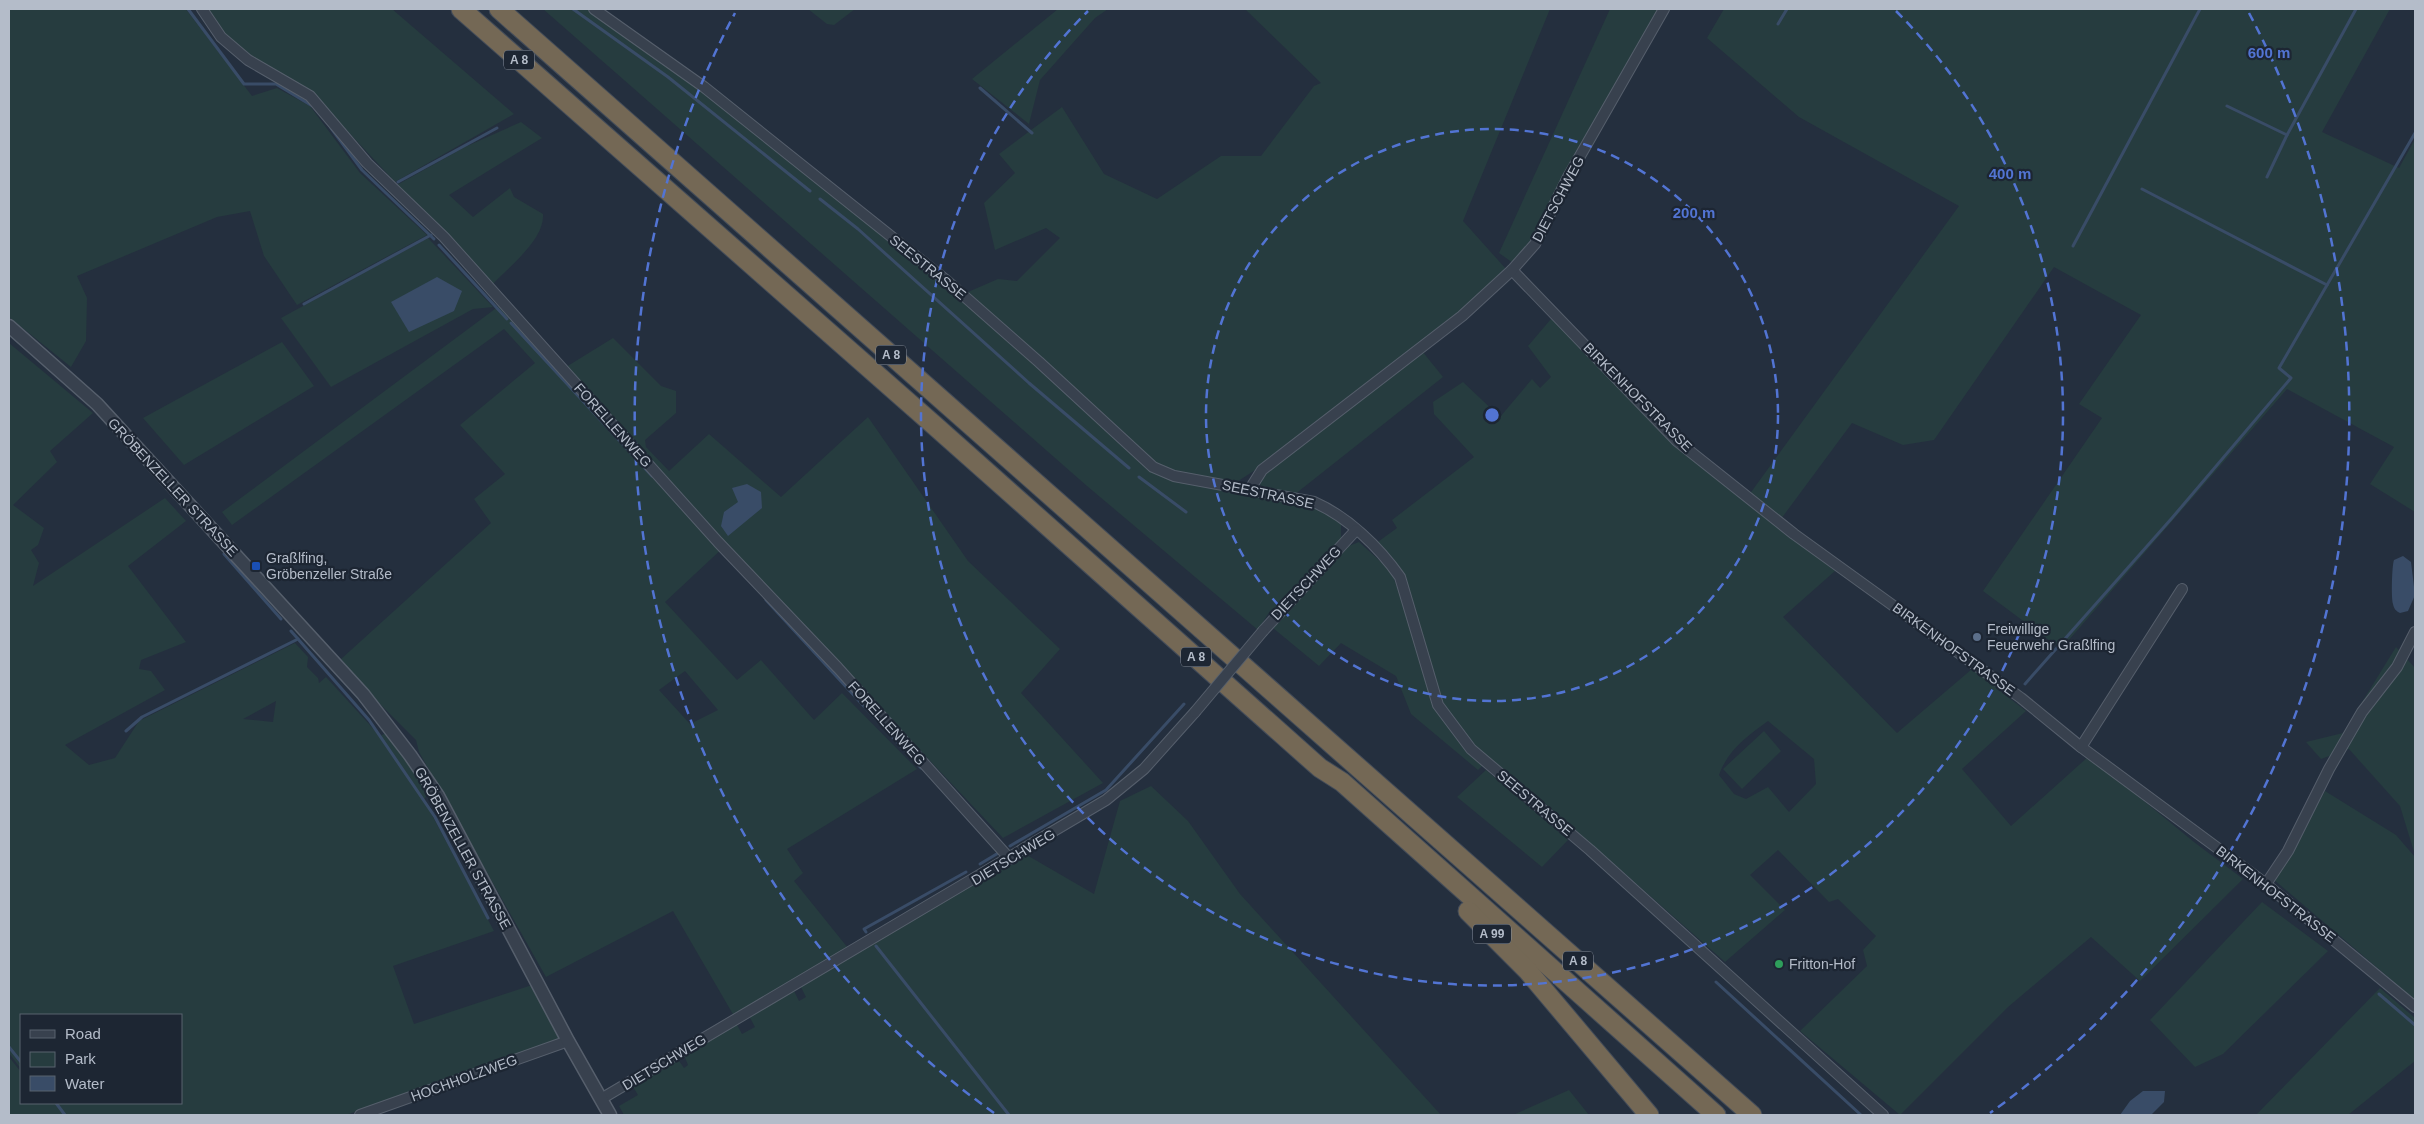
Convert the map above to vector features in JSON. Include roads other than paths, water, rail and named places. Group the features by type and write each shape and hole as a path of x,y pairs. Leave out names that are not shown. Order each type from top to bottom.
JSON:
{"highway":[{"name":"A 8","path":"461,9 1320,768 1349,789 1716,1115"},
{"name":"A 8","path":"499,9 1752,1115"},
{"name":"A 99","path":"1320,768 1335,790 1485,927 1527,970 1649,1115"}],"street":[{"name":"FORELLENWEG","path":"202,9 221,37 248,60 310,96 367,163 444,237 718,542 838,668 1010,859"},
{"name":"SEESTRASSE","path":"594,9 704,87 947,281 1153,467 1174,476 1314,502 1334,510 1389,561 1400,577 1438,705 1471,749 1590,850 1883,1115"},
{"name":"DIETSCHWEG","path":"1250,489 1262,470 1462,316 1512,270 1535,244 1568,177 1664,9"},
{"name":"BIRKENHOFSTRASSE","path":"1512,270 1678,441 1794,534 2022,698 2081,747 2266,884 2415,1007"},
{"name":"GRÖBENZELLER STRASSE","path":"9,326 97,404 369,701 410,754 438,796 568,1041 610,1115"},
{"name":"DIETSCHWEG","path":"601,1099 822,967 1010,859 1106,800 1144,769 1263,631 1356,530"},
{"path":"2081,747 2182,589"},
{"path":"2266,884 2288,851 2329,768 2357,720 2397,666 2415,632"},
{"name":"HOCHHOLZWEG","path":"360,1115 568,1041"}],"water":[{"path":"437,277 462,291 454,311 409,332 391,302"},
{"path":"747,484 761,492 762,508 728,536 721,526 724,512 738,502 732,488"},
{"path":"2403,556 2411,562 2415,595 2408,611 2400,613 2395,610 2393,604 2392,574 2394,560"},
{"path":"2143,1091 2165,1091 2164,1102 2151,1115 2120,1115 2130,1101"}],"waterway":[{"path":"188,9 244,84 276,84 314,107"},
{"path":"573,9 668,77 810,191"},
{"path":"1778,24 1787,9"},
{"path":"2073,246 2200,9"},
{"path":"2267,177 2287,135 2356,9"},
{"path":"980,88 1032,133"},
{"path":"2227,106 2287,135"},
{"path":"331,128 362,170 434,239"},
{"path":"398,182 497,128"},
{"path":"2025,684 2172,518 2291,378 2279,368 2415,133"},
{"path":"2142,189 2327,285"},
{"path":"820,199 858,229 1029,383 1129,468"},
{"path":"304,304 431,235"},
{"path":"439,245 507,319"},
{"path":"511,323 652,476"},
{"path":"1139,477 1186,512"},
{"path":"224,554 281,619"},
{"path":"766,600 921,768"},
{"path":"291,631 369,720 435,817 488,918"},
{"path":"126,731 142,717 298,639"},
{"path":"1010,846 1106,790 1184,704"},
{"path":"980,864 1000,852"},
{"path":"866,932 864,929 966,872"},
{"path":"876,946 1009,1115"},
{"path":"1716,982 1861,1115"},
{"path":"2379,994 2415,1025"},
{"path":"9,1047 20,1061"},
{"path":"57,1104 65,1115"}],"place":[{"name":"Graßlfing, Gröbenzeller Straße","path":"256,566"},
{"name":"Freiwillige Feuerwehr Graßlfing","path":"1977,637"},
{"name":"Fritton-Hof","path":"1779,964"}]}
